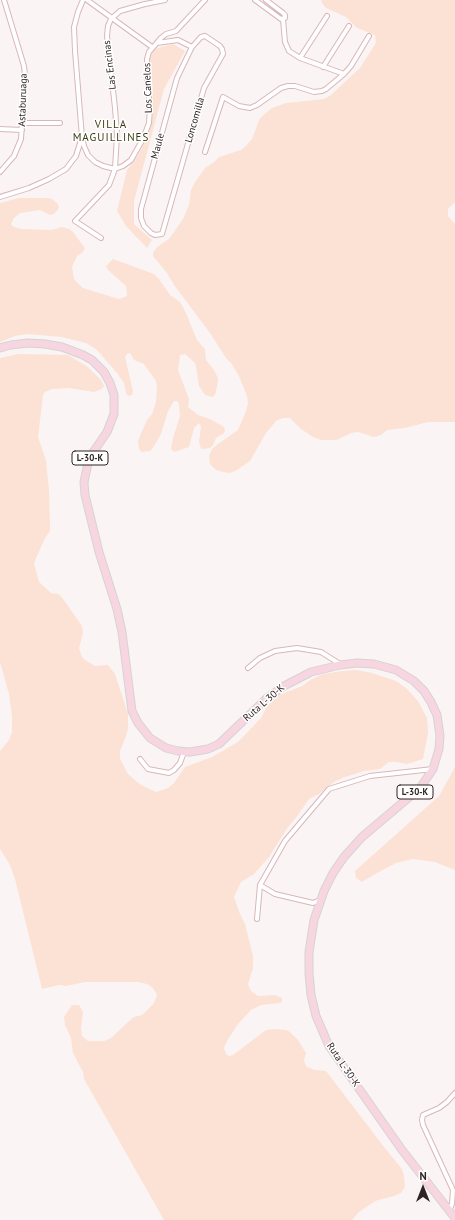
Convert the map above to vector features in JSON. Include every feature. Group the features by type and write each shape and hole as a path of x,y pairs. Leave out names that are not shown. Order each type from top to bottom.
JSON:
{"main road":[{"name":"Ruta L-30-K","path":"0,348 28,343 45,344 62,348 83,355 92,360 104,372 110,383 115,401 114,414 107,432 96,447 88,463 84,482 85,495 99,552 117,610 123,639 131,705 135,717 145,733 155,742 166,748 184,752 202,750 219,744 267,698 292,680 320,669 340,664 366,664 390,667 408,677 424,691 434,709 440,729 439,749 433,769 420,788 362,837 344,857 333,873 320,900 311,931 308,968 313,1005 329,1046 402,1150 455,1218"}],"street":[{"name":"Astaburuaga","path":"0,172 16,152 21,139 24,69 4,0"},
{"path":"83,0 74,27 82,137 84,146 91,158 103,166 115,169 109,185 75,221 100,238"},
{"path":"87,0 152,47 166,34 176,31 205,0"},
{"path":"112,19 120,11 165,0"},
{"path":"255,0 283,19"},
{"path":"266,0 285,16 283,19 286,45 291,52 300,58 344,74"},
{"path":"300,58 327,16"},
{"name":"Las Encinas","path":"112,19 108,26 107,33 117,134 115,169"},
{"path":"323,67 349,26"},
{"path":"176,31 178,40"},
{"name":"Loncomilla","path":"162,234 204,88 223,54 220,46 205,36 200,37 192,47"},
{"path":"205,152 223,97 239,106 250,108 258,105 281,88 288,86 295,86 314,92 322,92 344,74 351,66 369,36"},
{"path":"157,43 178,40 192,47"},
{"name":"Los Canelos","path":"115,169 131,160 137,151 147,129 150,113 147,58 152,47"},
{"name":"Maule","path":"162,234 155,235 144,226 141,218 141,209 177,78 192,47"},
{"path":"22,122 60,123"},
{"path":"0,129 22,130"},
{"path":"0,197 29,188 66,169 76,156 82,137"},
{"path":"248,668 260,658 275,651 296,648 321,652 340,664"},
{"path":"140,759 148,769 169,773 180,763 184,752"},
{"path":"257,919 260,885 285,841 329,789 370,776 433,769"},
{"path":"260,885 279,895 313,902 320,900"},
{"path":"449,1211 452,1204 453,1190 422,1120 423,1115 439,1108 447,1102 455,1092"}],"shaded area":[{"path":"321,0 455,0 455,202 448,209 448,216 455,224 455,422 428,422 405,428 387,430 381,435 374,437 358,432 351,433 337,440 321,440 313,437 301,429 290,418 283,418 276,421 266,433 250,461 230,473 223,472 216,470 210,464 209,456 212,449 238,430 246,411 248,403 247,396 239,376 231,363 174,285 167,273 153,256 153,253 157,247 169,239 183,219 189,205 191,190 205,168 219,157 241,150 247,145 252,139 260,118 272,108 286,103 324,99 331,95 360,68 376,43 375,35 357,28 346,17 326,8"},
{"path":"173,44 185,51 164,89 134,201 134,224 152,240 147,248 126,226 117,211 127,170 138,155 147,138 153,114 152,76 149,73 150,58 154,49"},
{"path":"19,198 48,198 52,199 58,204 59,208 54,214 50,215 40,210 20,213 14,218 11,224 14,227 22,229 51,230 62,227 73,232 85,248 83,252 77,256 72,267 74,279 83,288 119,299 127,296 126,286 108,270 106,266 113,259 154,274 170,295 180,302 197,340 205,349 206,360 218,378 215,395 212,397 205,395 199,386 194,362 185,354 180,355 178,370 189,399 188,407 198,415 210,419 224,427 225,431 223,434 216,438 210,448 201,449 199,442 201,427 199,423 194,428 189,447 174,452 171,449 180,416 179,404 177,401 174,401 168,411 161,434 153,448 150,451 142,452 139,449 139,438 147,420 152,414 156,402 157,386 156,381 144,364 134,360 130,353 125,357 133,391 132,395 128,396 124,383 117,373 96,349 86,343 62,337 27,334 15,336 0,342 0,203"},
{"path":"18,354 68,355 88,367 101,380 104,386 102,389 94,392 69,388 52,389 45,392 43,395 38,437 46,460 49,491 50,531 44,540 34,563 39,582 51,593 61,596 82,626 83,633 79,648 82,657 95,666 108,665 115,674 128,714 128,729 120,751 120,759 128,774 141,785 156,792 168,788 174,783 185,767 212,757 238,742 261,718 266,708 277,696 302,686 323,674 356,670 372,673 396,681 406,688 418,701 427,718 428,733 423,759 407,764 389,762 380,769 364,771 342,778 309,799 288,827 269,857 254,874 241,882 234,897 245,924 253,956 253,968 248,984 251,991 258,996 275,995 282,998 282,1002 261,1005 251,1010 238,1024 227,1041 224,1048 226,1054 229,1056 233,1055 266,1030 286,1030 290,1032 298,1040 306,1053 304,1060 307,1067 315,1070 326,1071 402,1169 405,1187 401,1193 375,1201 359,1212 352,1220 164,1220 84,1079 83,1072 73,1053 71,1038 65,1025 64,1017 72,1005 79,1005 83,1012 81,1028 82,1036 88,1041 104,1041 111,1038 134,1017 142,1015 154,1003 157,995 153,988 147,984 138,982 85,982 66,986 59,985 42,989 15,879 10,865 0,849 0,751 9,740 12,732 12,716 9,694 0,662 0,358"},
{"path":"455,767 455,870 435,862 413,859 396,863 362,882 356,878 355,871 439,796"}],"district":[{"name":"VILLA MAGUILLINES","path":"111,131"}]}
